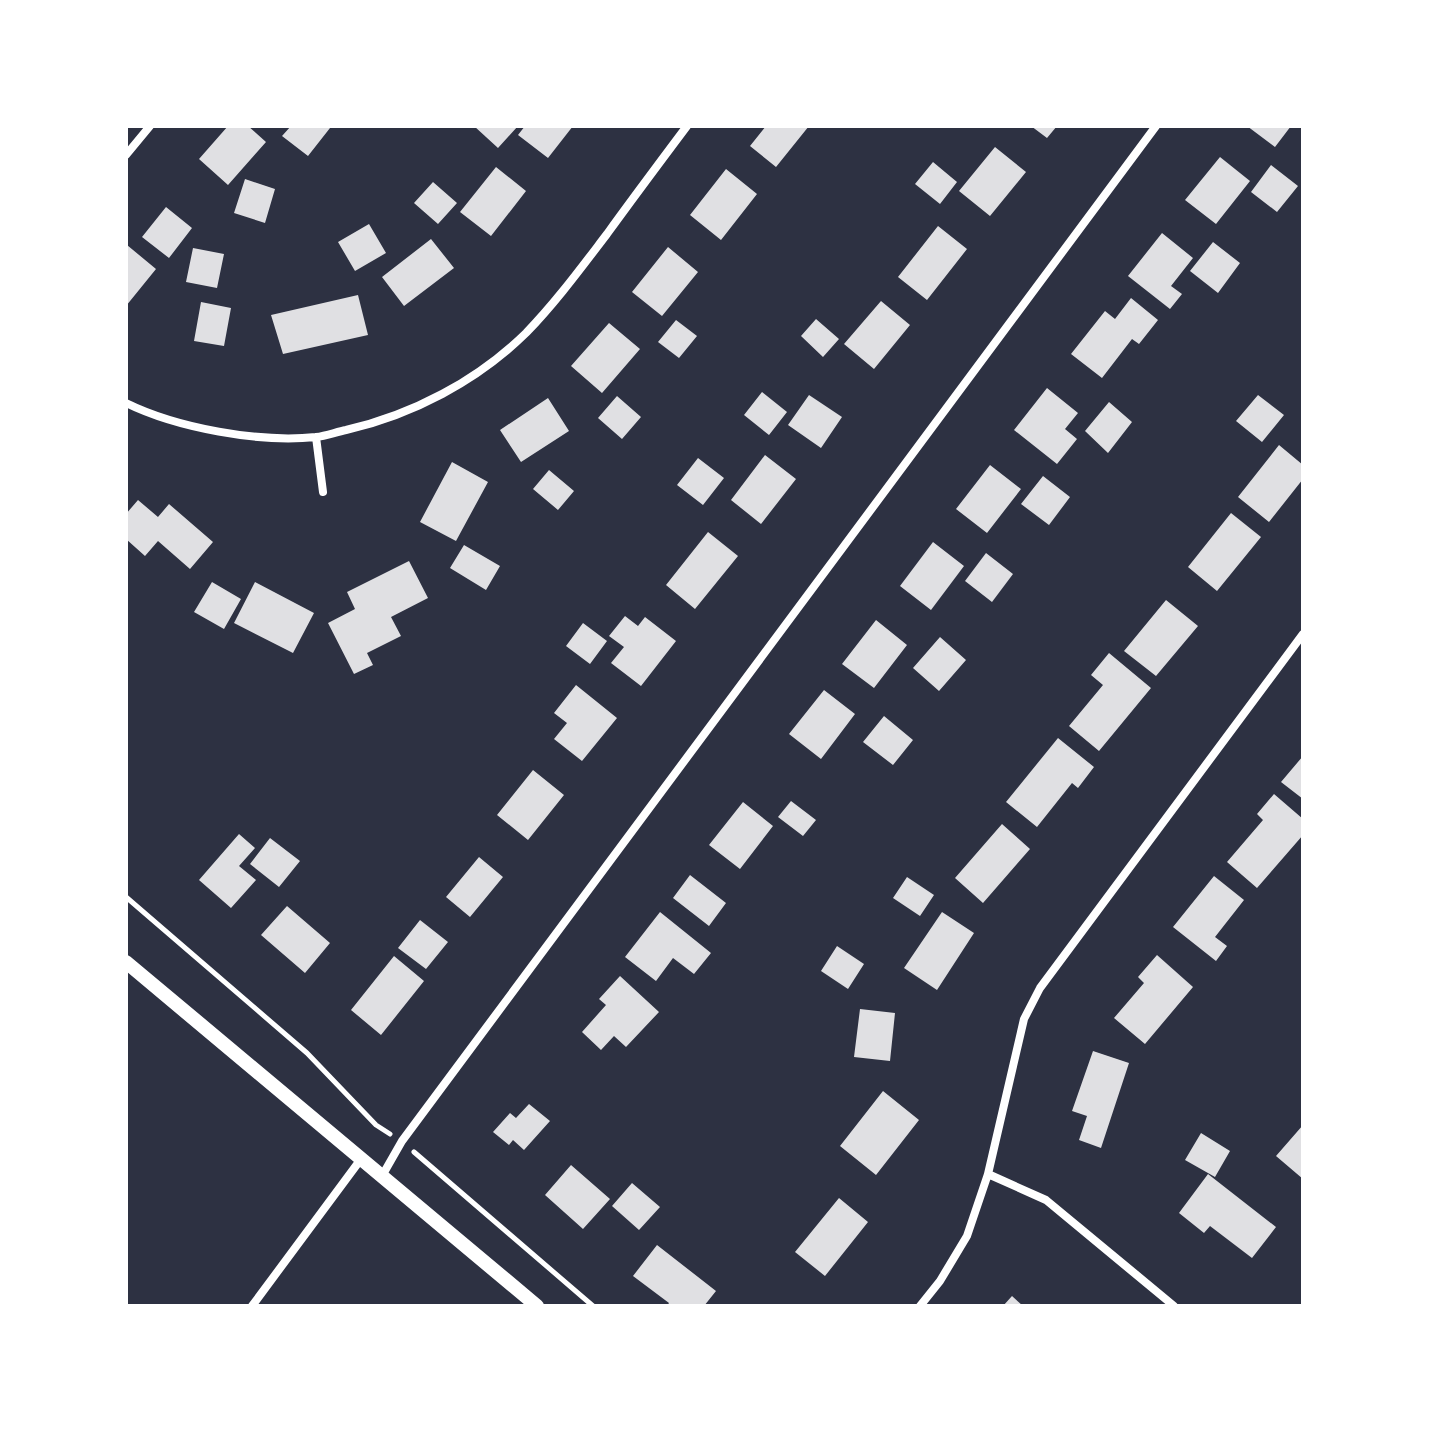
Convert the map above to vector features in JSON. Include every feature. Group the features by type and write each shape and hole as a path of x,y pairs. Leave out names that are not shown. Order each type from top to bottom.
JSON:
{"street":[{"path":"126,155 150,126"},
{"path":"126,403 198,428 256,437 316,437 373,424 427,402 479,373 524,334 564,291 687,126"},
{"path":"382,1176 402,1141 1156,126"},
{"path":"316,437 323,492"},
{"path":"920,1306 940,1281 967,1236 988,1174 1024,1019 1040,988 1303,634"},
{"path":"126,962 537,1306"},
{"path":"252,1306 361,1159"},
{"path":"988,1174 1046,1200 1174,1306"}],"path":[{"path":"126,897 307,1053 376,1125 402,1141 593,1306"}],"building":[{"path":"228,126 248,126 266,142 228,185 199,159"},
{"path":"291,126 330,128 308,156 282,136"},
{"path":"474,126 518,126 498,148"},
{"path":"525,126 573,126 548,158 518,135"},
{"path":"766,126 809,126 776,167 750,146"},
{"path":"1031,126 1057,126 1047,138"},
{"path":"1247,126 1291,126 1275,147"},
{"path":"995,147 1026,172 990,216 959,191"},
{"path":"1220,157 1250,181 1216,224 1185,200"},
{"path":"933,162 957,182 940,204 915,184"},
{"path":"1271,165 1298,186 1277,212 1251,192"},
{"path":"496,167 526,191 491,236 460,212"},
{"path":"726,169 757,194 721,240 690,215"},
{"path":"245,179 275,189 265,223 234,213"},
{"path":"433,182 457,203 438,224 414,203"},
{"path":"166,207 192,228 169,258 142,237"},
{"path":"369,224 386,253 355,271 338,242"},
{"path":"938,226 967,249 927,300 898,277"},
{"path":"1162,233 1193,258 1171,286 1182,294 1170,309 1128,276"},
{"path":"431,239 454,268 404,306 382,277"},
{"path":"1213,242 1240,263 1218,293 1190,271"},
{"path":"126,246 156,269 126,306"},
{"path":"668,247 698,272 662,316 632,292"},
{"path":"193,248 224,254 217,288 186,282"},
{"path":"358,295 368,335 283,354 271,315"},
{"path":"1131,298 1158,320 1139,344 1132,339 1102,378 1071,354 1105,311 1115,319"},
{"path":"881,301 910,325 874,369 844,344"},
{"path":"201,302 231,308 224,346 194,341"},
{"path":"816,319 839,339 823,357 801,336"},
{"path":"676,320 697,336 679,358 658,342"},
{"path":"609,323 640,349 602,393 571,366"},
{"path":"1047,388 1078,413 1065,429 1077,439 1057,464 1014,430"},
{"path":"762,392 787,412 769,435 744,415"},
{"path":"809,395 842,417 821,448 788,425"},
{"path":"1258,395 1284,415 1262,442 1236,421"},
{"path":"617,396 641,417 622,439 598,418"},
{"path":"548,398 569,431 521,462 500,430"},
{"path":"1109,402 1132,422 1108,453 1085,431"},
{"path":"1279,445 1303,465 1303,479 1269,522 1238,497"},
{"path":"765,455 796,479 761,524 731,500"},
{"path":"698,458 724,478 703,505 677,485"},
{"path":"452,462 488,482 456,541 420,522"},
{"path":"990,465 1021,489 987,533 956,509"},
{"path":"549,470 574,491 558,510 533,489"},
{"path":"1043,476 1070,497 1049,525 1021,504"},
{"path":"138,500 158,517 169,504 213,542 190,569 158,541 145,556 126,539 126,514"},
{"path":"1231,513 1261,537 1217,591 1188,567"},
{"path":"708,532 738,556 695,609 666,585"},
{"path":"933,542 964,566 931,610 900,586"},
{"path":"464,545 500,566 486,590 450,568"},
{"path":"986,553 1013,574 992,602 965,581"},
{"path":"409,561 428,598 391,617 401,636 367,653 373,665 354,674 328,623 355,609 347,592"},
{"path":"212,582 241,599 224,629 194,612"},
{"path":"255,582 314,613 293,653 234,623"},
{"path":"1166,600 1198,626 1156,676 1124,651"},
{"path":"625,616 638,626 645,617 676,641 641,686 611,663 624,647 609,636"},
{"path":"876,620 907,645 874,688 842,664"},
{"path":"583,623 607,641 590,664 566,646"},
{"path":"940,637 966,660 939,691 913,668"},
{"path":"1109,653 1151,688 1099,751 1069,726 1103,685 1091,675"},
{"path":"576,685 617,718 582,761 554,739 567,723 554,713"},
{"path":"824,690 855,714 821,759 789,734"},
{"path":"884,716 913,740 893,765 863,742"},
{"path":"1058,738 1094,767 1078,788 1072,783 1037,827 1006,802"},
{"path":"1303,756 1303,799 1281,782"},
{"path":"533,770 564,795 528,840 497,815"},
{"path":"1274,794 1303,819 1303,835 1257,888 1227,862 1263,820 1257,814"},
{"path":"791,801 816,820 803,836 778,817"},
{"path":"743,802 773,826 740,869 709,845"},
{"path":"1002,824 1030,849 983,903 955,878"},
{"path":"239,834 255,848 239,866 256,880 231,908 199,880"},
{"path":"270,838 300,861 279,887 250,864"},
{"path":"479,857 503,877 470,917 446,897"},
{"path":"690,875 726,903 709,926 673,898"},
{"path":"1214,876 1244,900 1215,937 1227,946 1216,961 1173,927"},
{"path":"907,877 934,895 920,916 893,898"},
{"path":"287,906 330,943 305,973 261,935"},
{"path":"660,912 711,953 694,974 673,958 656,981 625,957"},
{"path":"942,912 974,933 937,990 904,968"},
{"path":"420,920 448,942 426,969 398,948"},
{"path":"837,946 864,964 848,989 821,971"},
{"path":"1157,955 1193,987 1145,1044 1114,1018 1144,983 1138,977"},
{"path":"394,956 424,981 381,1035 351,1010"},
{"path":"620,976 659,1012 626,1047 614,1036 601,1050 582,1032 606,1005 599,999"},
{"path":"860,1009 895,1013 890,1061 854,1057"},
{"path":"1093,1051 1129,1063 1101,1148 1079,1140 1087,1116 1072,1111"},
{"path":"883,1091 919,1120 876,1175 840,1146"},
{"path":"529,1104 550,1121 524,1150 513,1140 509,1145 493,1132 510,1113 516,1118"},
{"path":"1303,1125 1303,1179 1276,1156"},
{"path":"1201,1133 1230,1151 1215,1177 1185,1160"},
{"path":"571,1165 610,1199 583,1229 545,1195"},
{"path":"1208,1174 1276,1227 1252,1258 1210,1226 1204,1233 1179,1213"},
{"path":"632,1183 660,1207 639,1230 612,1206"},
{"path":"839,1198 868,1222 825,1276 795,1252"},
{"path":"657,1245 716,1291 704,1306 667,1306 669,1303 633,1276"},
{"path":"1012,1296 1023,1306 1003,1306"}]}
